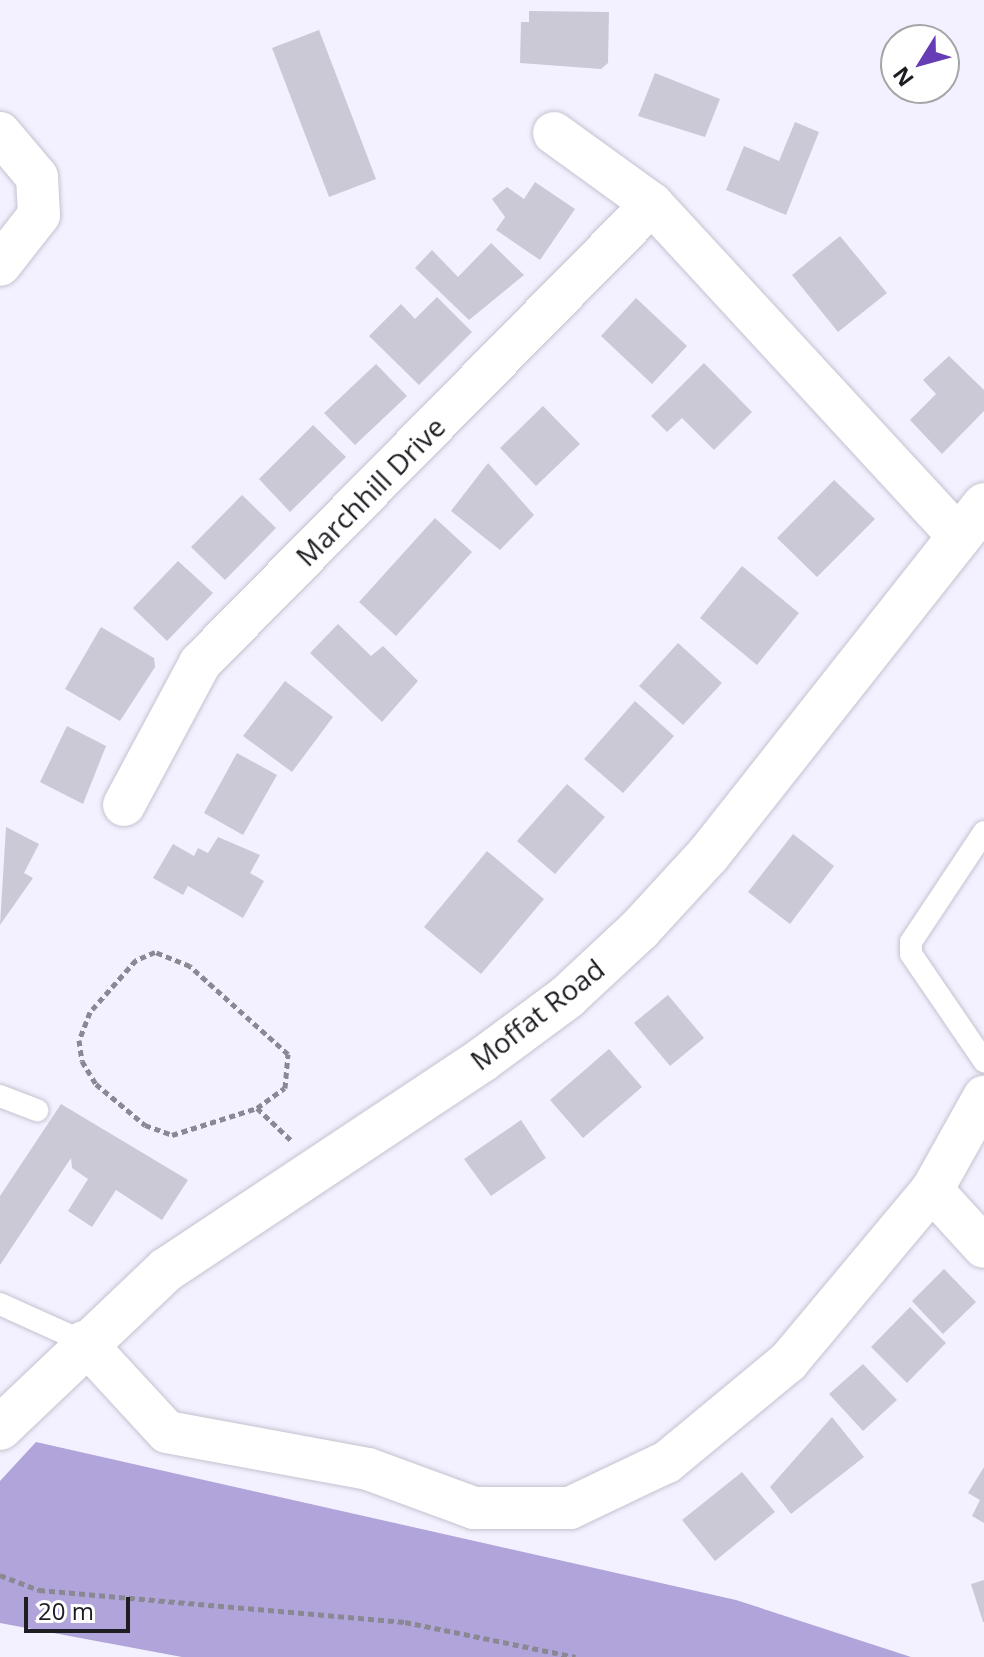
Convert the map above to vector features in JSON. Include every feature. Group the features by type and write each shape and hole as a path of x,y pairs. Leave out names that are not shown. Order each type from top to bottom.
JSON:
{"street":[{"path":"0,133 37,177 39,215 0,265"},
{"path":"554,133 652,204 971,520"},
{"name":"Marchhill Drive","path":"124,805 200,663 652,204"},
{"name":"Moffat Road","path":"0,1428 84,1342 166,1270 567,997 640,929 708,855 971,520"},
{"path":"84,1342 167,1432 368,1469 474,1508 570,1508 667,1462 788,1362 932,1190 984,1097"},
{"path":"932,1190 984,1247"}],"lane":[{"path":"984,832 911,954 984,1061"},
{"path":"0,1096 37,1110"},
{"path":"0,1304 84,1342"}],"path":[{"path":"257,1108 285,1088 288,1054 190,966 155,952 136,960 90,1012 79,1040 82,1061 96,1084 145,1125 172,1135 257,1108 277,1120 315,1171"},
{"path":"0,1575 39,1590 405,1622 575,1657"}],"shaded area":[{"path":"36,1442 736,1600 911,1657 182,1657 0,1623 0,1481"}],"building":[{"path":"529,11 609,12 608,63 601,69 520,63 521,22 529,22"},
{"path":"319,30 376,179 329,197 272,48"},
{"path":"655,73 720,99 705,137 638,116"},
{"path":"795,122 819,132 786,215 726,190 744,146 779,161"},
{"path":"535,182 575,209 540,260 496,230 505,217 492,199 507,187 524,199"},
{"path":"840,236 887,293 838,332 792,275"},
{"path":"491,243 524,275 469,320 415,268 432,250 458,277"},
{"path":"437,297 472,332 419,385 369,336 401,304 415,319"},
{"path":"636,298 687,346 652,384 601,336"},
{"path":"949,356 984,390 984,411 942,454 910,420 936,394 923,380"},
{"path":"704,363 752,412 714,450 682,418 667,432 651,416"},
{"path":"376,364 407,396 355,445 324,413"},
{"path":"543,406 580,444 536,486 500,448"},
{"path":"313,425 346,457 290,512 259,479"},
{"path":"488,463 534,515 500,550 451,511"},
{"path":"834,480 875,519 817,577 777,538"},
{"path":"242,495 276,528 225,580 191,547"},
{"path":"435,518 472,552 396,636 359,602"},
{"path":"178,561 213,593 167,641 133,608"},
{"path":"742,566 799,613 757,665 700,618"},
{"path":"338,624 371,656 383,646 418,681 382,722 310,653"},
{"path":"101,627 154,658 155,667 120,721 65,689"},
{"path":"678,643 722,683 683,725 639,686"},
{"path":"285,681 333,717 292,772 243,736"},
{"path":"635,701 674,736 623,793 584,759"},
{"path":"67,726 106,746 83,804 40,782"},
{"path":"237,753 277,775 243,835 204,813"},
{"path":"567,784 605,817 555,874 517,841"},
{"path":"6,827 39,844 24,873 33,878 0,925"},
{"path":"793,834 834,866 790,924 748,892"},
{"path":"218,837 260,855 250,873 264,881 243,918 188,886 183,895 153,878 173,844 194,856 198,848 208,853"},
{"path":"487,851 544,899 481,974 424,927"},
{"path":"668,995 704,1038 670,1066 634,1023"},
{"path":"609,1049 642,1087 583,1138 550,1100"},
{"path":"61,1104 188,1180 162,1220 116,1190 92,1227 68,1211 88,1179 72,1168 71,1158 0,1265 0,1196"},
{"path":"521,1120 546,1158 491,1196 464,1159"},
{"path":"944,1269 976,1302 943,1334 912,1301"},
{"path":"910,1307 946,1343 907,1383 871,1347"},
{"path":"863,1364 897,1400 863,1431 829,1394"},
{"path":"832,1417 864,1457 791,1514 770,1487"},
{"path":"984,1467 984,1523 972,1516 980,1500 968,1493"},
{"path":"742,1472 775,1512 715,1561 682,1520"},
{"path":"984,1580 984,1622 983,1622 971,1584"}]}
